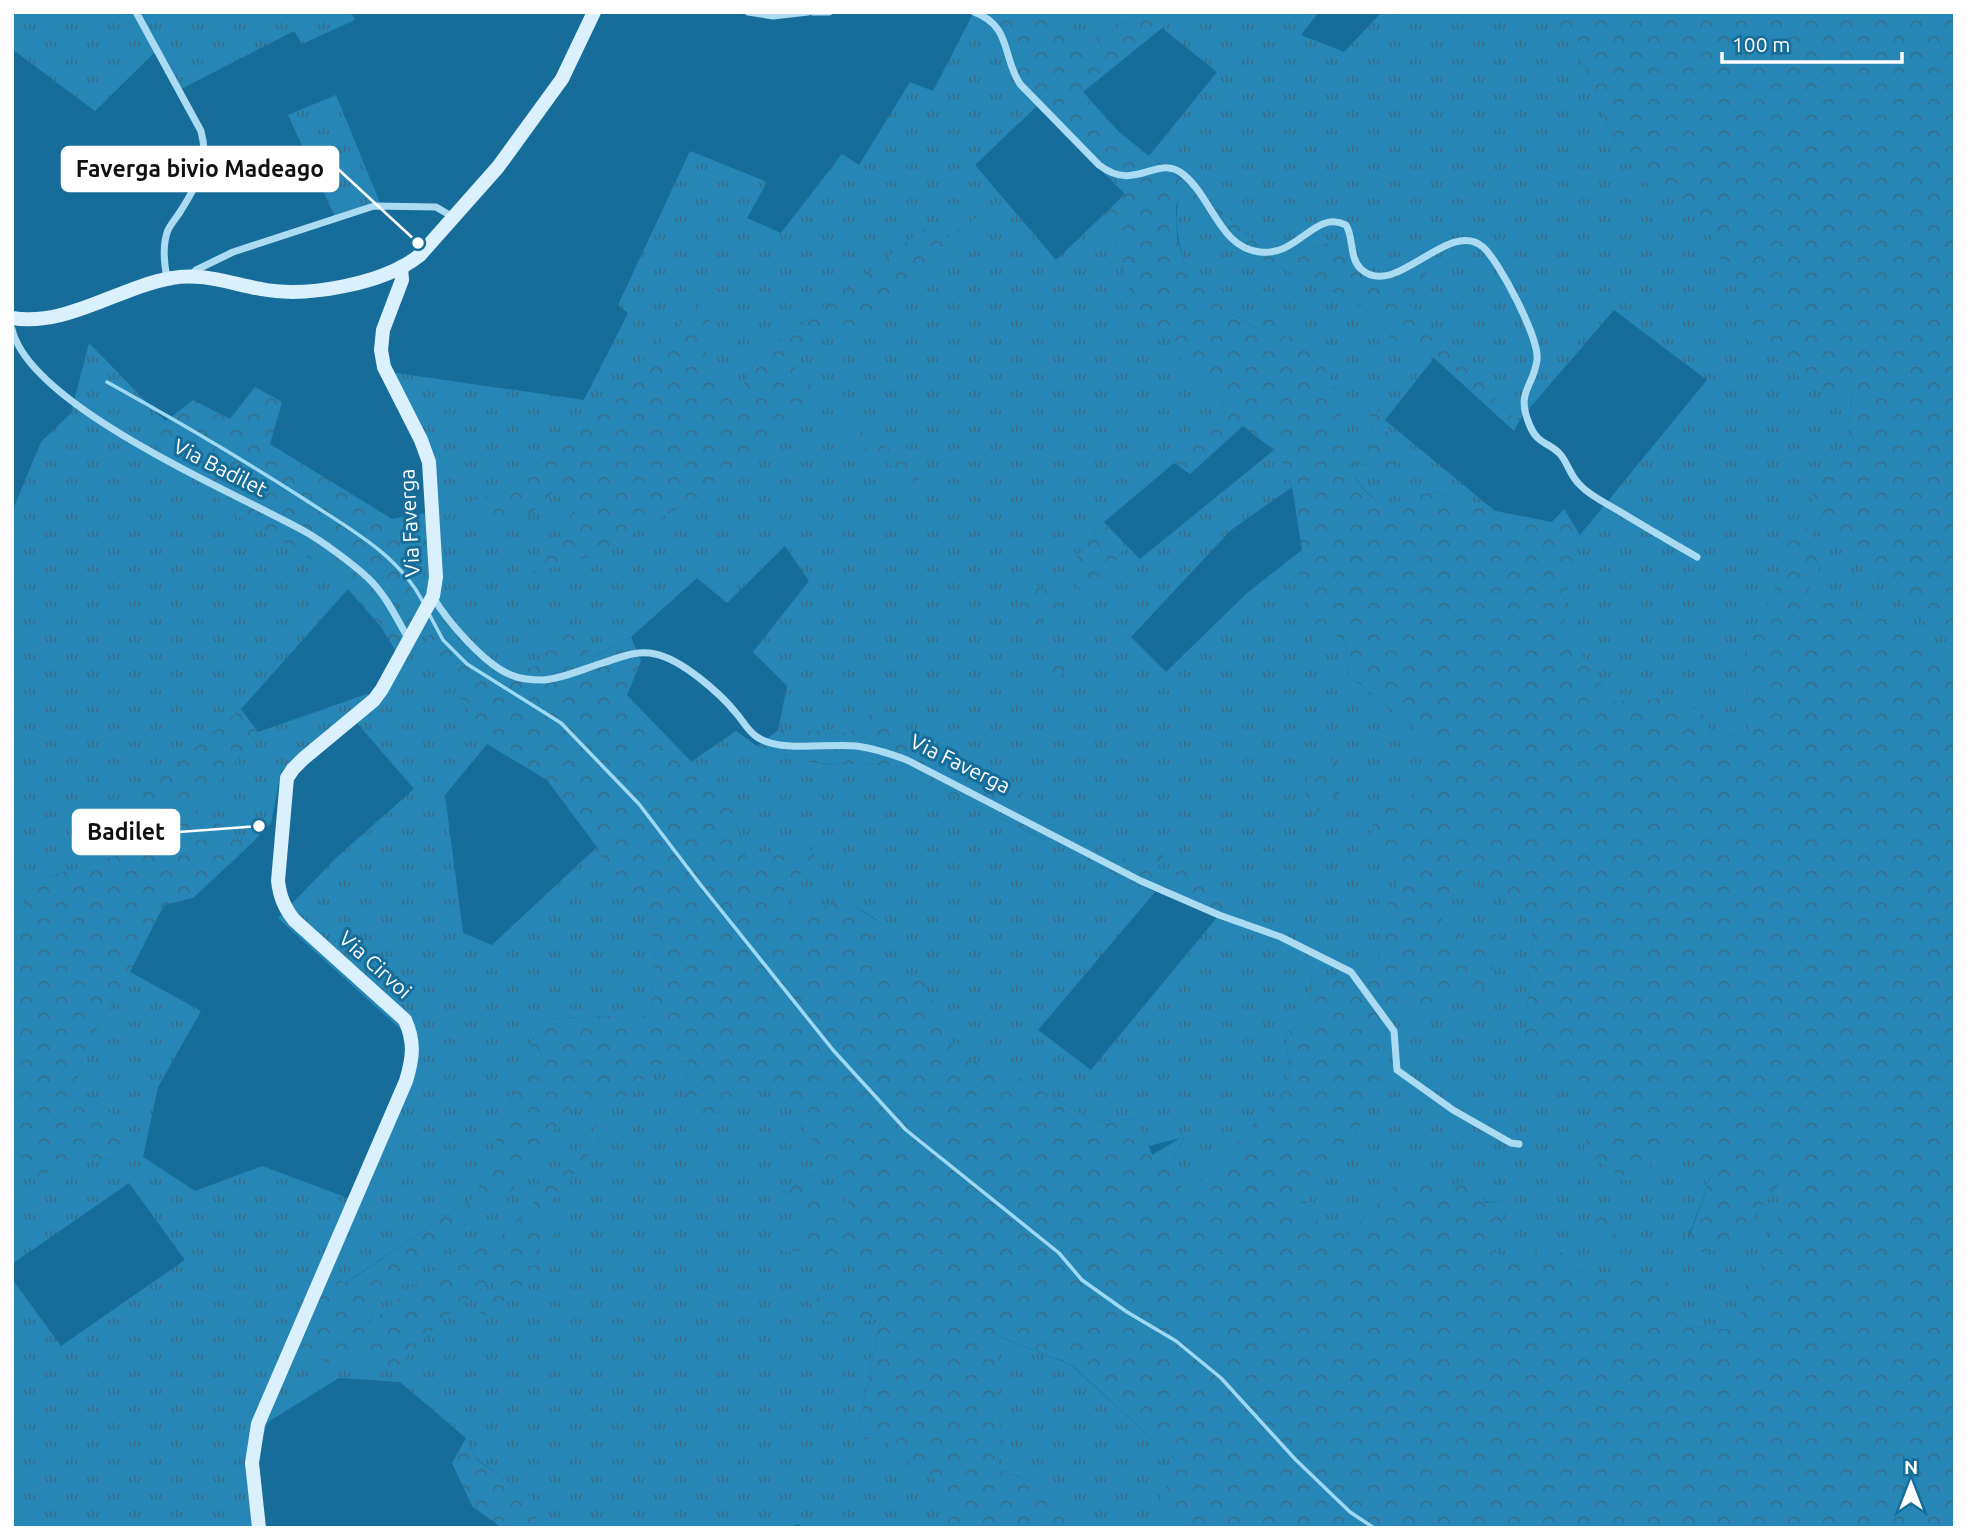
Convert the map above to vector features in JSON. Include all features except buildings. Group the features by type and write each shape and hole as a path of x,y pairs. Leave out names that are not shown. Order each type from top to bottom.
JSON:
{"street":[{"path":"136,12 201,131 205,145 205,158 199,181 168,231 163,261 167,278"},
{"path":"12,318 45,319 167,278 189,276 269,291 301,293 336,287 401,267 420,255 498,167 562,79 594,12"},
{"path":"748,12 773,16 829,12"},
{"path":"974,12 996,25 1020,84 1100,165 1125,177 1158,168 1177,170 1191,182 1230,236 1248,250 1271,253 1283,251 1320,224 1329,221 1339,221 1346,225 1353,242 1355,262 1363,271 1376,275 1398,272 1452,243 1470,241 1482,246 1516,299 1536,348 1536,363 1524,394 1527,418 1533,434 1539,442 1560,455 1571,475 1587,492 1697,557"},
{"path":"189,276 233,252 374,206 436,207 453,217"},
{"name":"Via Faverga","path":"401,267 403,276 383,330 380,350 384,367 421,440 429,462 436,577 433,596 442,613 462,636 500,669 511,675 545,680 631,654 656,654 681,666 708,686 736,712 755,736 764,741 788,745 874,748 908,760 1141,881 1219,915 1281,937 1351,972 1394,1031 1397,1070 1453,1110 1511,1143 1519,1144"},
{"name":"Via Badilet","path":"12,329 17,342 37,369 77,405 149,452 307,532 369,579 393,610 409,641"},
{"name":"Via Cirvoi","path":"259,1528 252,1463 258,1424 406,1082 413,1047 405,1020 285,909 279,896 278,881 285,790 293,769 374,700 433,596"}],"green space":[{"path":"12,12 351,12 355,20 302,44 294,31 181,89 158,49 95,111 12,49"},
{"path":"974,12 977,12 1037,106 975,165 1056,260 1096,222 1114,237 1139,320 1183,348 1179,364 1221,394 1225,416 1104,522 1068,569 1106,575 1126,545 1140,559 1274,450 1280,455 1292,487 1231,530 1131,637 1166,672 1247,593 1302,550 1300,582 1318,629 1301,664 1333,632 1345,643 1348,675 1427,738 1435,754 1419,788 1372,817 1374,855 1402,858 1402,876 1383,915 1378,959 1355,981 1312,974 1309,1019 1286,1033 1290,1085 1187,1197 1170,1167 1184,1137 1149,1146 1137,1119 1093,1121 999,1066 958,1060 922,978 859,959 877,920 844,898 814,913 786,906 789,884 816,859 807,844 749,866 730,802 691,762 736,731 757,746 815,763 887,765 1048,841 937,753 911,751 882,706 848,733 778,730 787,686 753,652 809,581 785,546 727,603 697,578 631,637 591,658 538,665 506,677 444,623 426,639 487,744 445,795 463,933 492,945 597,847 614,882 647,912 655,947 651,1011 632,1023 610,1016 541,1019 476,1196 345,1283 348,1354 395,1369 441,1321 493,1278 501,1279 475,1322 555,1261 517,1270 563,1226 534,1224 616,1120 498,1240 464,1244 366,1327 380,1294 513,1189 581,1091 619,1103 659,1064 689,1061 681,1123 726,1110 773,1084 797,1116 858,1217 834,1217 812,1174 781,1190 802,1200 808,1225 777,1250 818,1251 850,1257 886,1278 886,1286 810,1299 813,1316 838,1325 881,1317 860,1421 864,1439 883,1439 899,1455 944,1487 944,1528 803,1528 798,1524 790,1528 536,1528 536,1502 477,1459 466,1438 400,1382 339,1378 268,1422 247,1481 252,1528 12,1528 12,1279 61,1346 185,1260 129,1183 12,1264 12,1187 17,1152 38,1178 77,1155 116,1161 124,1120 75,1088 84,1050 130,972 201,1011 158,1087 143,1157 195,1191 262,1166 361,1203 419,1046 278,918 338,856 414,789 351,716 281,771 271,823 251,844 195,809 258,732 376,691 399,656 424,587 427,466 382,371 584,400 628,313 618,305 690,151 767,182 747,218 781,233 842,154 859,165 910,82 933,91","holes":["997,204 842,343 837,328 789,361 816,392 533,573 562,536 585,485 574,488 562,482 522,522 474,500 507,492 713,292 706,353 717,380 738,395 756,361 928,225 946,239","1182,821 1157,869 1219,915 1091,1070 1038,1030 1155,892 1084,860 1104,848 1139,865"]},
{"path":"977,12 1048,12 1058,34 1086,43 1143,12 1175,12 1162,28 1083,92 1119,132 1163,167 1194,187 1260,246 1286,256 1340,239 1363,275 1432,263 1409,304 1513,418 1521,418 1514,431 1434,358 1392,344 1385,323 1350,299 1219,241 1180,191 1176,207 1177,239 1187,272 1214,288 1229,312 1255,328 1272,313 1279,336 1310,339 1334,387 1349,446 1368,455 1372,427 1365,393 1385,420 1395,468 1348,464 1356,480 1373,498 1393,503 1433,491 1465,505 1552,522 1564,509 1580,535 1562,614 1581,655 1595,668 1608,702 1667,698 1701,711 1714,737 1749,734 1745,642 1774,594 1790,523 1808,528 1824,559 1808,592 1899,621 1955,679 1955,1528 1176,1528 1159,1503 1176,1461 1072,1365 1001,1337 995,1402 1004,1442 995,1468 1072,1498 1067,1512 1090,1528 944,1528 944,1487 899,1455 883,1440 864,1439 860,1421 881,1318 838,1325 813,1316 810,1299 886,1286 886,1278 850,1257 833,1267 818,1265 818,1251 776,1251 808,1225 802,1200 780,1189 813,1174 834,1217 857,1217 848,1199 797,1117 773,1085 726,1110 681,1123 689,1061 659,1064 619,1103 596,1101 581,1092 513,1189 380,1294 367,1325 464,1244 498,1240 525,1213 607,1115 616,1120 534,1224 564,1225 518,1269 557,1260 474,1324 500,1279 493,1278 441,1321 395,1369 348,1355 328,1364 301,1346 288,1319 330,1276 346,1283 476,1196 541,1019 610,1016 632,1023 651,1011 655,947 647,912 614,882 597,847 547,780 487,744 426,639 444,622 506,677 538,665 553,632 574,630 592,658 631,637 641,661 627,695 730,802 749,866 807,844 816,859 789,884 787,906 814,913 844,898 877,921 859,959 922,978 958,1060 999,1066 1093,1121 1138,1119 1152,1155 1184,1136 1170,1167 1187,1196 1290,1085 1286,1033 1309,1019 1312,974 1355,981 1378,959 1383,915 1402,876 1402,859 1374,855 1372,817 1419,788 1435,754 1427,738 1348,675 1345,643 1333,632 1299,667 1318,629 1300,582 1302,550 1292,487 1280,455 1243,426 1190,474 1174,463 1225,416 1221,394 1179,364 1182,348 1139,320 1114,237 1096,222 1125,194 1037,106","holes":["1465,868 1533,925 1525,1044 1595,1093 1584,1150 1628,1182 1675,1146 1714,1168 1689,1238 1665,1230 1664,1241 1706,1254 1735,1243 1782,1180 1790,1189 1733,1330 1681,1326 1674,1283 1584,1274 1547,1238 1523,1267 1491,1250 1510,1200 1485,1203 1466,1178 1447,1199 1420,1174 1395,1185 1348,1235 1287,1204 1306,1203 1378,1100 1386,1032 1401,1009 1434,1009 1452,996 1481,992 1500,953 1503,938 1494,934 1471,945 1441,920"]},
{"path":"1048,12 1143,12 1086,43 1058,34"},
{"path":"1175,12 1319,12 1301,35 1344,52 1382,12 1544,12 1583,62 1616,145 1650,187 1700,213 1725,268 1852,388 1847,453 1818,518 1904,605 1955,647 1955,679 1899,621 1807,592 1790,524 1774,594 1745,642 1750,734 1714,737 1701,711 1667,698 1608,702 1595,668 1581,655 1562,614 1580,535 1707,380 1614,310 1521,418 1513,418 1409,304 1432,263 1363,275 1340,239 1286,256 1260,246 1194,187 1149,156 1217,72 1162,28"},
{"path":"1544,12 1955,12 1955,647 1904,605 1818,518 1807,474 1847,453 1852,388 1823,393 1744,336 1753,295 1725,268 1700,213 1650,187 1616,145 1583,62"},
{"path":"336,95 380,203 337,221 288,115"},
{"path":"1180,190 1219,241 1350,299 1385,323 1392,344 1434,358 1385,420 1366,395 1372,427 1368,456 1349,446 1334,387 1279,336 1256,328 1229,312 1214,288 1187,272 1178,231"},
{"path":"1003,199 842,344 837,328 790,361 816,391 761,452 692,501 591,556 532,574 562,536 584,486 574,488 562,482 522,522 474,519 474,500 507,492 714,291 706,353 717,380 738,395 756,361 928,225 946,239"},
{"path":"89,343 165,421 147,436 334,573 348,589 241,709 134,800 124,854 36,880 12,940 12,512 41,442 71,413"},
{"path":"255,387 282,402 270,444 392,519 429,512 424,587 399,656 381,627 334,573 237,515 146,436 193,400 230,419"},
{"path":"840,418 913,465 922,485 905,492 903,474 835,427"},
{"path":"1385,420 1495,511 1465,505 1434,491 1392,503 1374,498 1347,464 1394,468"},
{"path":"1104,522 1126,545 1106,575 1085,597 1068,569"},
{"path":"1031,584 1062,596 1059,613 1032,626 1018,592"},
{"path":"1059,649 1074,664 1048,687 1044,657"},
{"path":"882,706 911,751 937,753 1027,795 1049,841 887,765 815,763 757,746 778,730 847,733"},
{"path":"241,709 258,732 196,809 251,844 193,898 164,905 130,972 84,1050 75,1088 124,1120 117,1161 77,1155 38,1178 18,1153 12,1187 12,940 36,880 124,854 134,800"},
{"path":"1328,759 1345,768 1340,794 1318,811 1305,803 1307,781"},
{"path":"1184,818 1157,869 1197,866 1252,911 1249,920 1185,903 1083,860 1104,848 1139,864"},
{"path":"1465,867 1533,925 1525,1044 1676,1146 1714,1168 1688,1238 1706,1254 1735,1243 1783,1179 1790,1189 1734,1330 1681,1326 1674,1284 1584,1274 1547,1239 1523,1267 1490,1250 1509,1200 1466,1201 1395,1185 1348,1235 1285,1204 1377,1100 1386,1032 1401,1009 1434,1009 1452,996 1494,934 1471,945 1441,920"},
{"path":"1606,1209 1622,1252 1581,1228"},
{"path":"1000,1337 1071,1365 1177,1462 1159,1503 1176,1528 1090,1528 1066,1512 1072,1498 995,1468 1004,1442 995,1402"},
{"path":"466,1438 477,1460 537,1502 536,1528 502,1528 472,1506 452,1463"}],"waterway":[{"path":"107,382 231,453 371,543 400,570 423,602"},
{"path":"428,612 443,640 467,664 561,723 639,804 833,1050 906,1130 1059,1253 1082,1280 1127,1312 1176,1341 1221,1378 1295,1459 1350,1512 1374,1528"}],"place":[{"name":"Faverga bivio Madeago","path":"418,243"},
{"name":"Badilet","path":"259,826"}]}
